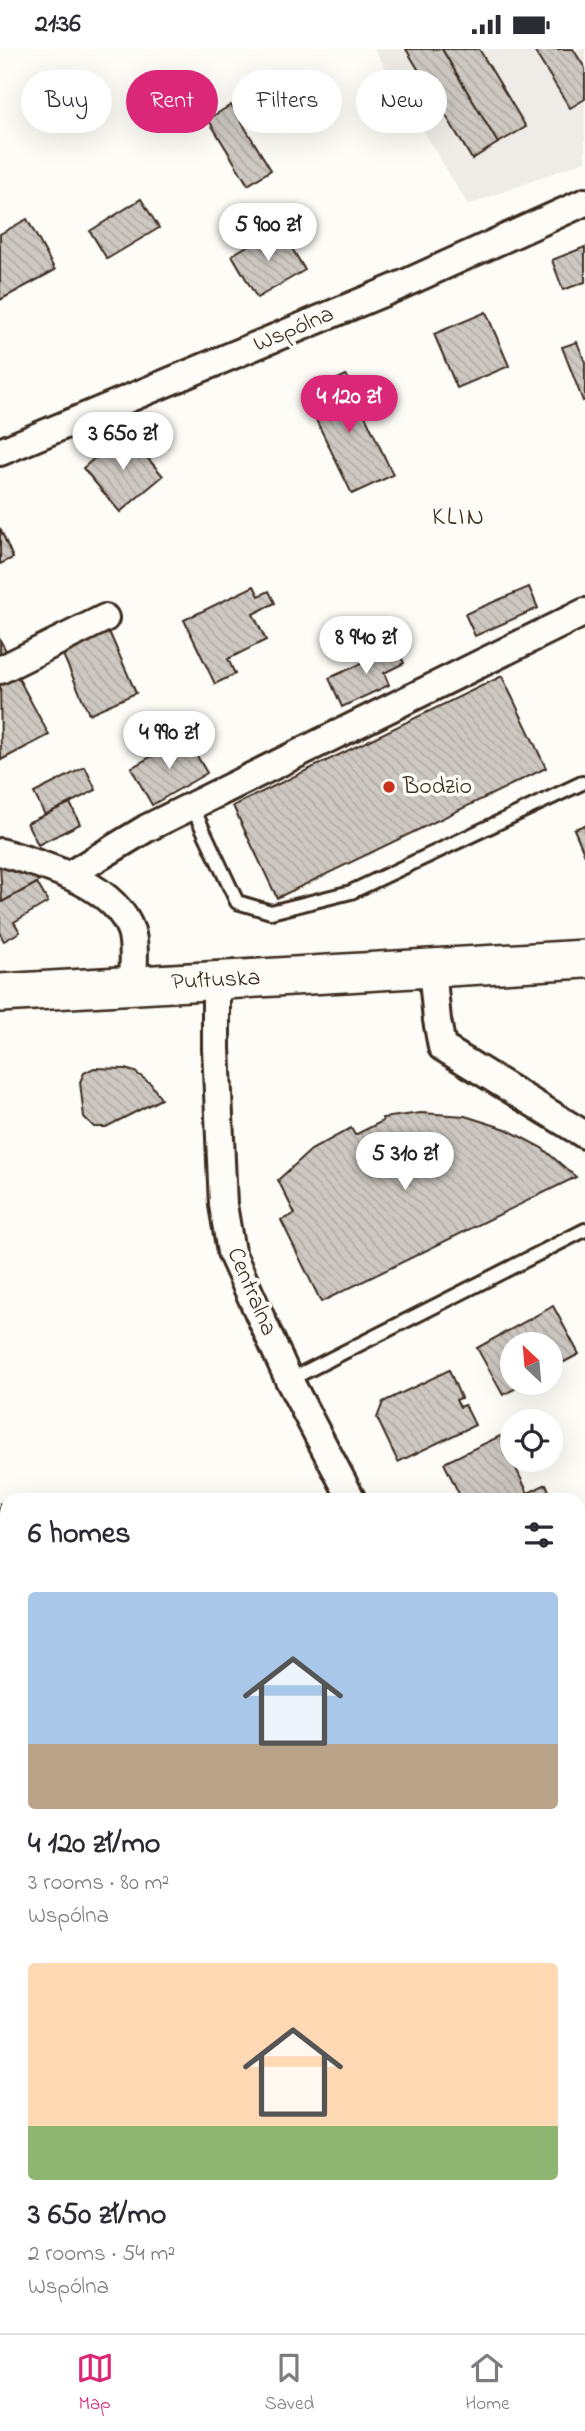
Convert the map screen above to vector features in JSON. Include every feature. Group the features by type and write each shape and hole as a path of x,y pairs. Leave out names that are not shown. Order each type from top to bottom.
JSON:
{"street":[{"name":"Wspólna","path":"0,452 397,287 585,202"},
{"path":"71,874 147,828 585,612"},
{"path":"0,670 106,618"},
{"path":"0,852 71,874 116,906 131,931 133,986"},
{"name":"Pułtuska","path":"0,993 585,959"},
{"path":"432,969 442,1047 585,1135"},
{"name":"Centralna","path":"216,981 223,1205 231,1252 289,1380 348,1493"}],"lane":[{"path":"192,806 237,902 271,912 351,892 582,783"},
{"path":"289,1380 585,1230"}],"shaded area":[{"path":"374,49 585,49 585,161 468,205 425,133 447,133 447,70 387,70"}],"building":[{"path":"406,49 442,49 498,143 472,159 447,117 447,70 419,70"},
{"path":"442,49 479,49 526,127 498,143"},
{"path":"533,49 573,49 585,68 585,99 570,108"},
{"path":"231,105 232,133 248,133 271,170 248,185 216,133 218,113"},
{"path":"141,199 159,228 107,259 90,231"},
{"path":"27,219 55,270 0,300 0,234"},
{"path":"279,227 305,270 257,298 232,255"},
{"path":"585,247 585,282 563,290 552,260"},
{"path":"486,312 509,366 457,388 434,334"},
{"path":"577,342 585,362 583,401 562,347"},
{"path":"346,375 393,475 352,494 304,395"},
{"path":"125,432 163,476 120,512 83,468"},
{"path":"0,528 13,558 0,564"},
{"path":"254,586 259,596 269,591 275,603 253,614 266,640 228,659 235,674 215,684 184,620"},
{"path":"529,587 538,608 475,636 465,614"},
{"path":"107,627 136,693 89,714 60,648"},
{"path":"0,640 9,656 0,660"},
{"path":"395,644 404,663 384,673 389,685 342,707 329,678 374,658 373,655"},
{"path":"13,668 49,735 1,760 0,674"},
{"name":"Bodzio","path":"502,676 546,768 277,898 233,806"},
{"path":"186,737 207,773 152,805 131,768"},
{"path":"85,767 96,790 45,815 34,793"},
{"path":"70,803 80,824 38,845 27,823"},
{"path":"585,825 585,855 574,829"},
{"path":"0,864 41,877 37,883 2,902"},
{"path":"37,883 48,902 14,922 20,932 4,941 0,934 0,903"},
{"path":"94,1068 135,1072 151,1084 161,1099 106,1127 94,1127 84,1117 80,1082 84,1073"},
{"path":"421,1113 465,1116 506,1129 542,1148 576,1177 321,1302 281,1220 295,1214 278,1180 311,1150 351,1128 355,1135 383,1121 382,1118"},
{"path":"553,1306 579,1354 564,1362 564,1332 506,1332"},
{"path":"500,1335 500,1390 477,1348"},
{"path":"449,1370 461,1398 456,1400 460,1407 465,1405 475,1425 398,1462 377,1418 383,1402"},
{"path":"500,1436 500,1472 518,1472 528,1493 459,1493 444,1463"},
{"path":"546,1484 550,1493 528,1493"}],"place":[{"name":"Bodzio","path":"389,787"}],"district":[{"name":"KLIN","path":"459,518"}]}
